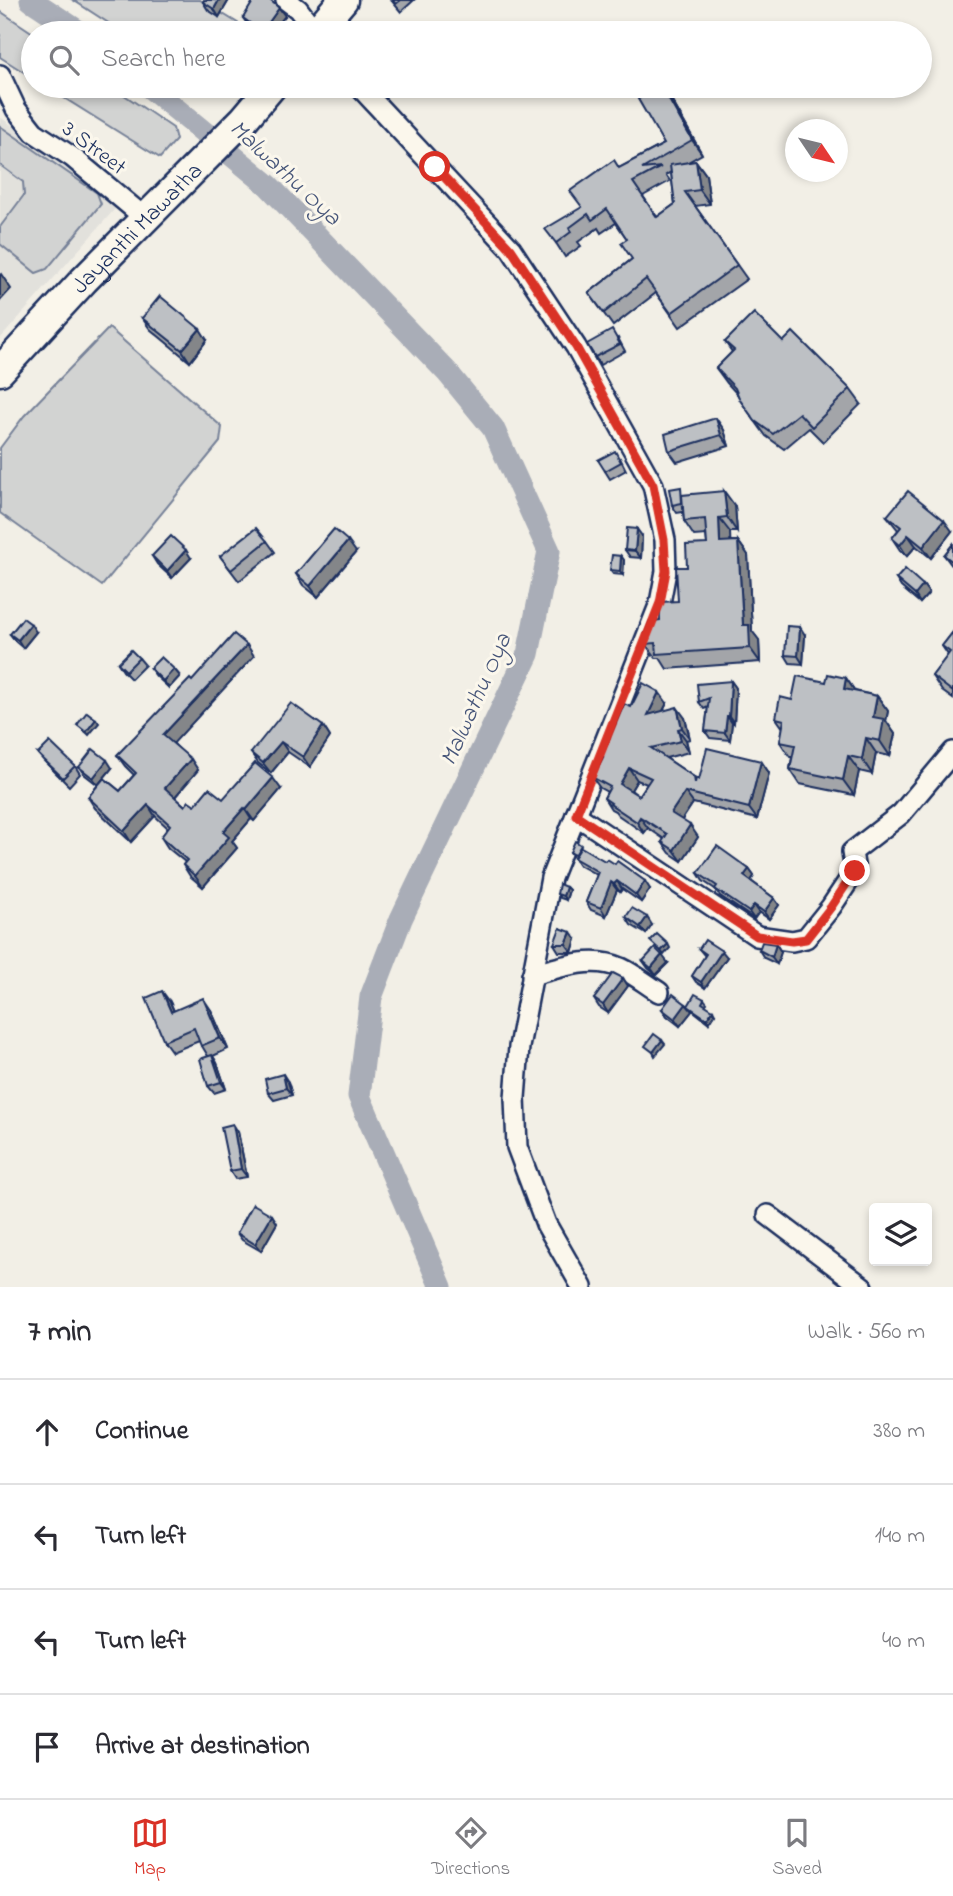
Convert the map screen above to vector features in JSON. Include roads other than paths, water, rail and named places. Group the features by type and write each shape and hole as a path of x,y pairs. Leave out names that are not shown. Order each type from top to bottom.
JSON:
{"highway":[{"path":"321,21 343,0"},
{"name":"Jayanthi Mawatha","path":"0,371 262,98"}],"street":[{"path":"286,0 298,9 307,21"},
{"name":"3 Street","path":"0,75 16,109 34,132 150,213"},
{"path":"370,98 511,249 576,347 653,485 664,540 666,571 660,603 551,878 519,1047 515,1098 517,1147 546,1224 582,1287"},
{"path":"576,815 757,936 792,941 806,939 855,871 852,852 901,814 953,752"},
{"path":"533,975 567,965 603,962 621,968 659,992"},
{"path":"768,1214 863,1287"}],"waterway":[{"name":"Malwathu Oya","path":"31,0 63,21"},
{"name":"Malwathu Oya","path":"163,98 268,185 447,372 493,428 549,551 528,654 401,919 371,997 359,1096 441,1287"}]}
